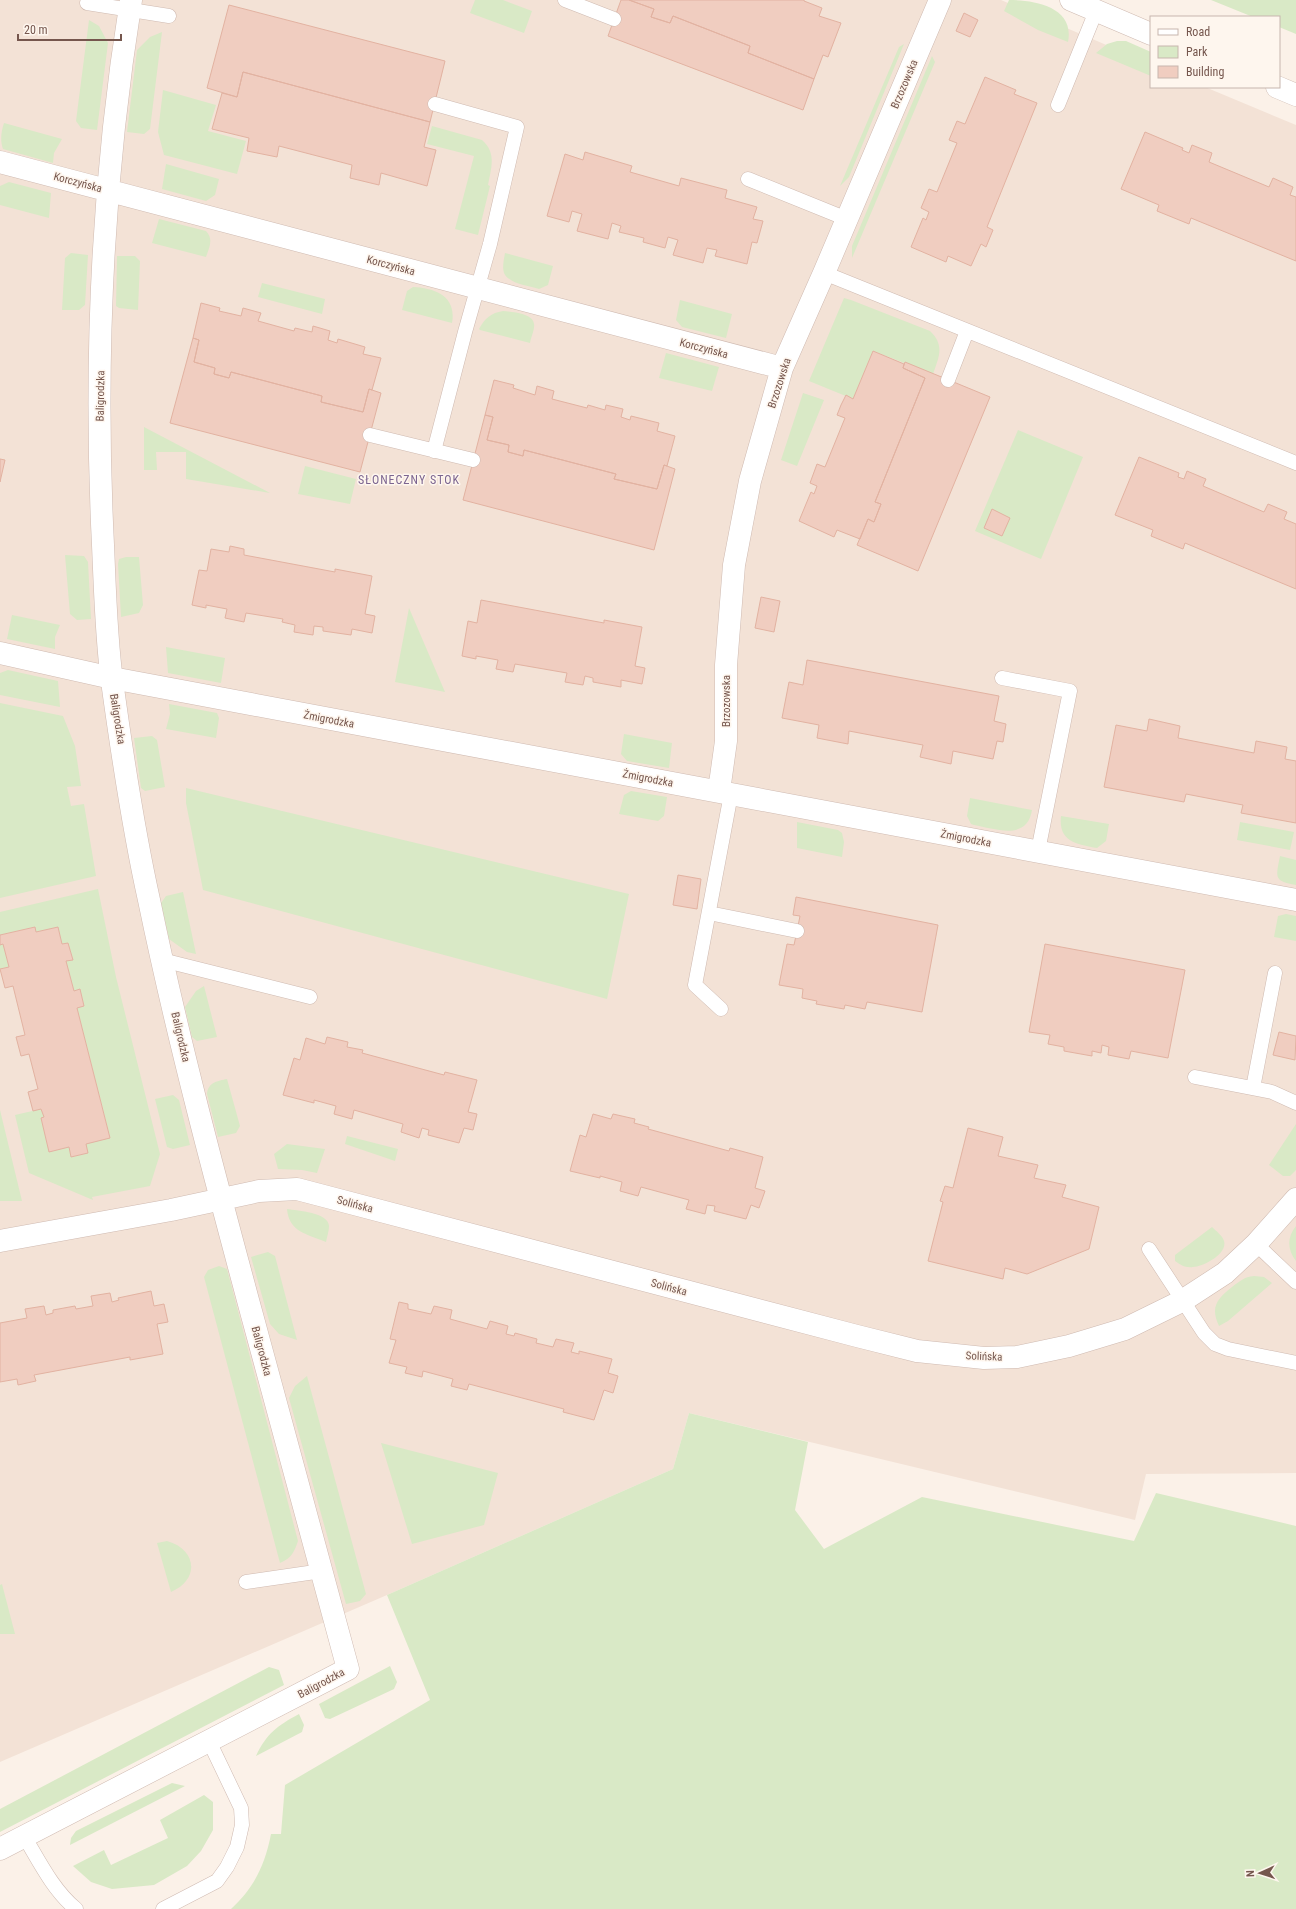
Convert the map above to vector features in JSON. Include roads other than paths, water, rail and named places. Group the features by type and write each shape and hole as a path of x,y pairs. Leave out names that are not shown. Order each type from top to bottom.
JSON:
{"street":[{"name":"Brzozowska","path":"725,792 726,665 734,566 750,481 782,368 940,0"},
{"path":"1071,0 1150,34"},
{"name":"Baligrodzka","path":"0,1849 348,1670 221,1198 162,960 140,852 112,678 100,478 100,383 104,243 108,190 112,142 130,5"},
{"path":"1280,88 1296,94"},
{"name":"Korczyńska","path":"0,162 782,368"},
{"name":"Żmigrodzka","path":"0,653 112,678 1296,900"},
{"name":"Solińska","path":"0,1241 171,1210 259,1191 298,1189 916,1351 984,1358 1024,1355 1070,1346 1125,1329 1182,1301 1225,1273 1256,1244 1296,1199"}],"lane":[{"path":"565,0 614,19"},
{"path":"87,3 130,5 170,16"},
{"path":"1058,105 1096,11"},
{"path":"434,451 490,244 517,127 435,104"},
{"path":"748,179 847,219"},
{"path":"824,273 1296,463"},
{"path":"948,380 967,331"},
{"path":"370,435 473,460"},
{"path":"1002,678 1070,691 1038,851"},
{"path":"721,1009 695,985 709,913 725,792"},
{"path":"709,913 797,931"},
{"path":"162,960 310,998"},
{"path":"1253,1088 1275,973"},
{"path":"1195,1077 1272,1092 1296,1103"},
{"path":"1256,1244 1296,1282"},
{"path":"1149,1249 1204,1333 1215,1344 1228,1349 1296,1363"},
{"path":"246,1582 322,1571"},
{"path":"163,1909 217,1881 228,1867 237,1847 242,1825 241,1808 209,1741"},
{"path":"24,1836 44,1869 66,1900 76,1909"}],"district":[{"name":"SŁONECZNY STOK","path":"409,480"}]}
